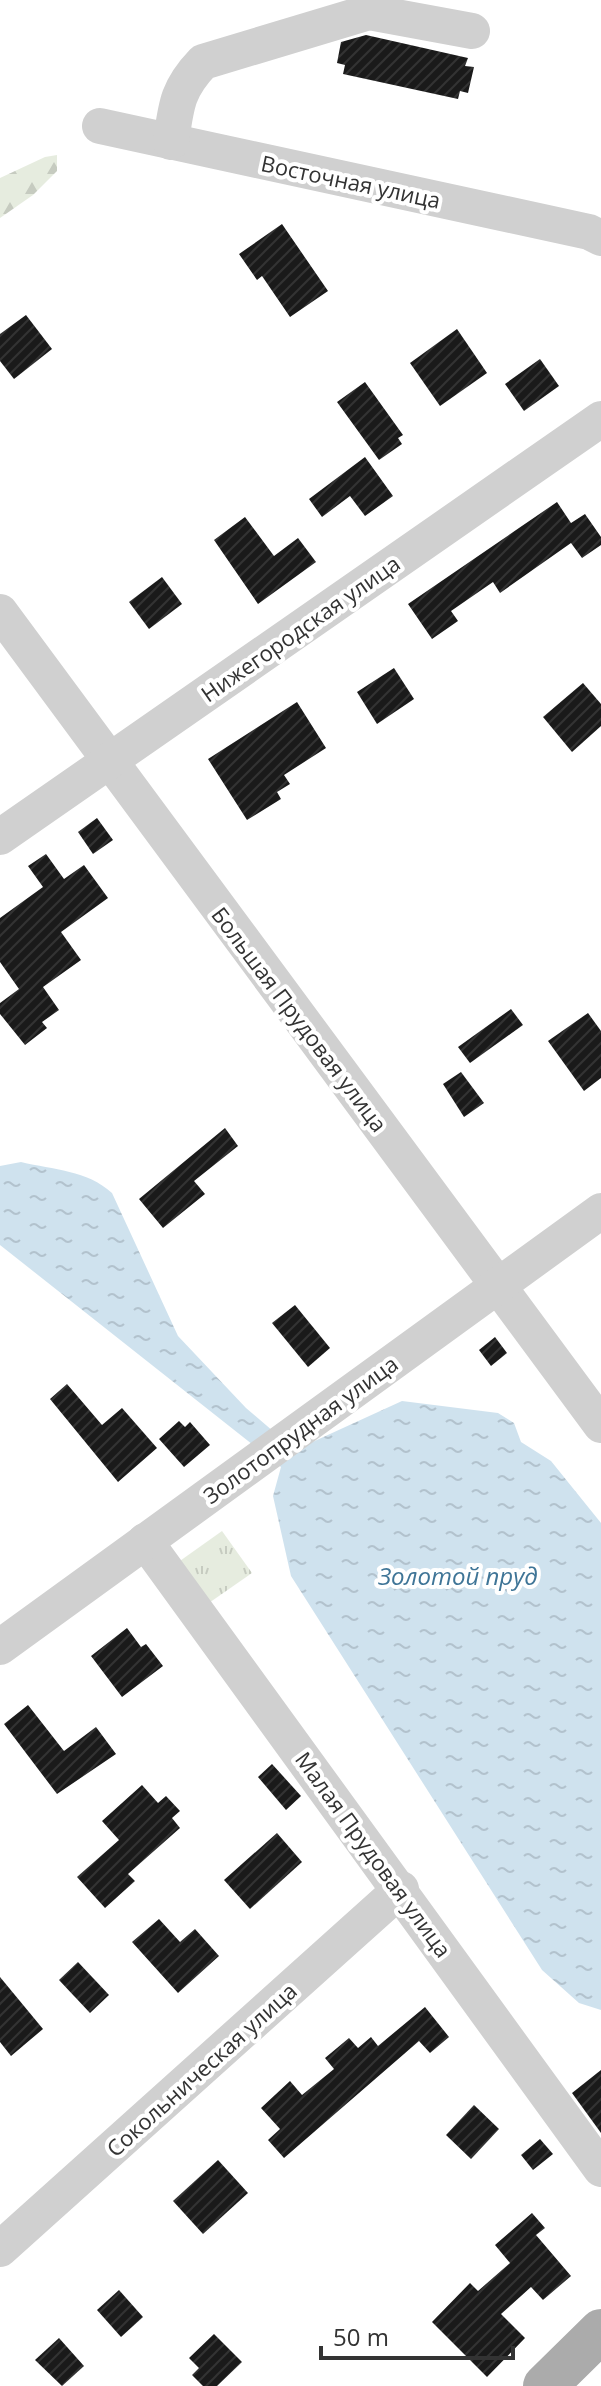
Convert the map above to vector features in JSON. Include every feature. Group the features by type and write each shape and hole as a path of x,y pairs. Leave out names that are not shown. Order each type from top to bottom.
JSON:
{"main road":[{"path":"545,2386 601,2331"}],"street":[{"path":"171,142 184,82 203,62 369,12 472,31"},
{"name":"Восточная улица","path":"100,126 597,230"},
{"name":"Нижегородская улица","path":"0,837 601,419"},
{"name":"Большая Прудовая улица","path":"0,612 601,1425"},
{"name":"Золотопрудная улица","path":"0,1647 601,1211"},
{"name":"Малая Прудовая улица","path":"145,1541 401,1889 601,2169"},
{"name":"Сокольническая улица","path":"0,2249 401,1889"}],"green space":[{"path":"57,155 57,171 33,195 0,218 0,178 45,157"},
{"path":"222,1531 252,1573 206,1605 177,1563"}],"water":[{"name":"Золотой пруд","path":"21,1162 81,1175 112,1193 178,1336 246,1408 295,1450 402,1401 498,1413 514,1423 521,1442 551,1461 601,1523 601,2010 579,2003 542,1970 291,1576 273,1496 281,1467 0,1245 0,1166"}],"building":[{"path":"366,35 468,58 465,66 474,67 468,93 460,91 458,99 343,74 345,65 337,63 341,42"},
{"path":"282,224 328,291 290,317 262,276 257,280 239,254"},
{"path":"26,315 52,349 14,379 0,361 0,334"},
{"path":"457,329 487,373 440,406 410,363"},
{"path":"540,359 559,386 524,411 505,384"},
{"path":"365,382 403,435 398,438 402,444 379,460 337,402"},
{"path":"365,457 393,496 365,516 350,496 322,517 309,499"},
{"path":"557,502 571,523 585,514 601,537 601,545 582,558 571,543 500,593 493,582 451,611 458,621 432,639 408,604"},
{"path":"245,517 274,556 298,538 316,562 258,604 214,540"},
{"path":"162,577 182,604 149,629 129,602"},
{"path":"394,668 414,699 377,724 357,692"},
{"path":"583,683 601,704 601,726 572,752 543,717"},
{"path":"297,702 326,748 284,775 290,784 277,792 281,799 247,820 208,759"},
{"path":"97,818 113,840 93,854 78,832"},
{"path":"46,854 64,879 84,865 108,898 61,932 81,960 43,987 59,1010 42,1022 47,1028 25,1045 0,1014 0,1003 19,989 0,962 0,918 43,887 28,866"},
{"path":"511,1009 523,1025 470,1063 458,1047"},
{"path":"588,1013 601,1031 601,1078 584,1091 548,1041"},
{"path":"461,1072 484,1103 464,1117 443,1084"},
{"path":"225,1128 238,1146 194,1181 205,1194 163,1228 139,1199"},
{"path":"295,1305 330,1348 308,1367 272,1323"},
{"path":"495,1337 507,1353 491,1366 479,1350"},
{"path":"67,1384 102,1425 122,1408 157,1448 118,1482 50,1399"},
{"path":"179,1421 185,1427 190,1422 210,1445 184,1467 159,1439"},
{"path":"127,1628 141,1647 146,1644 163,1666 122,1697 91,1656"},
{"path":"28,1705 64,1751 96,1727 116,1754 57,1794 4,1724"},
{"path":"272,1764 301,1796 286,1810 258,1777"},
{"path":"142,1785 158,1803 166,1796 180,1811 172,1818 180,1828 128,1874 135,1881 105,1908 77,1877 119,1840 102,1821"},
{"path":"277,1833 302,1862 250,1909 224,1880"},
{"path":"159,1919 180,1942 195,1929 219,1956 178,1993 132,1942"},
{"path":"78,1962 109,1995 90,2013 59,1980"},
{"path":"0,1977 43,2029 11,2056 0,2042"},
{"path":"425,2007 449,2037 430,2053 419,2041 284,2158 268,2140 280,2129 261,2108 290,2081 302,2095 334,2069 325,2058 349,2038 358,2048 371,2037 378,2046"},
{"path":"601,2070 601,2133 572,2093"},
{"path":"474,2105 499,2129 471,2159 446,2135"},
{"path":"540,2139 553,2154 533,2170 521,2155"},
{"path":"218,2160 248,2193 203,2234 173,2201"},
{"path":"532,2213 545,2228 536,2235 571,2276 543,2300 531,2287 501,2314 525,2338 487,2377 432,2322 470,2283 478,2291 510,2263 495,2245"},
{"path":"119,2290 143,2317 121,2337 97,2310"},
{"path":"214,2334 242,2362 217,2386 203,2386 192,2375 199,2368 189,2358"},
{"path":"59,2338 84,2366 62,2386 35,2360"}]}
